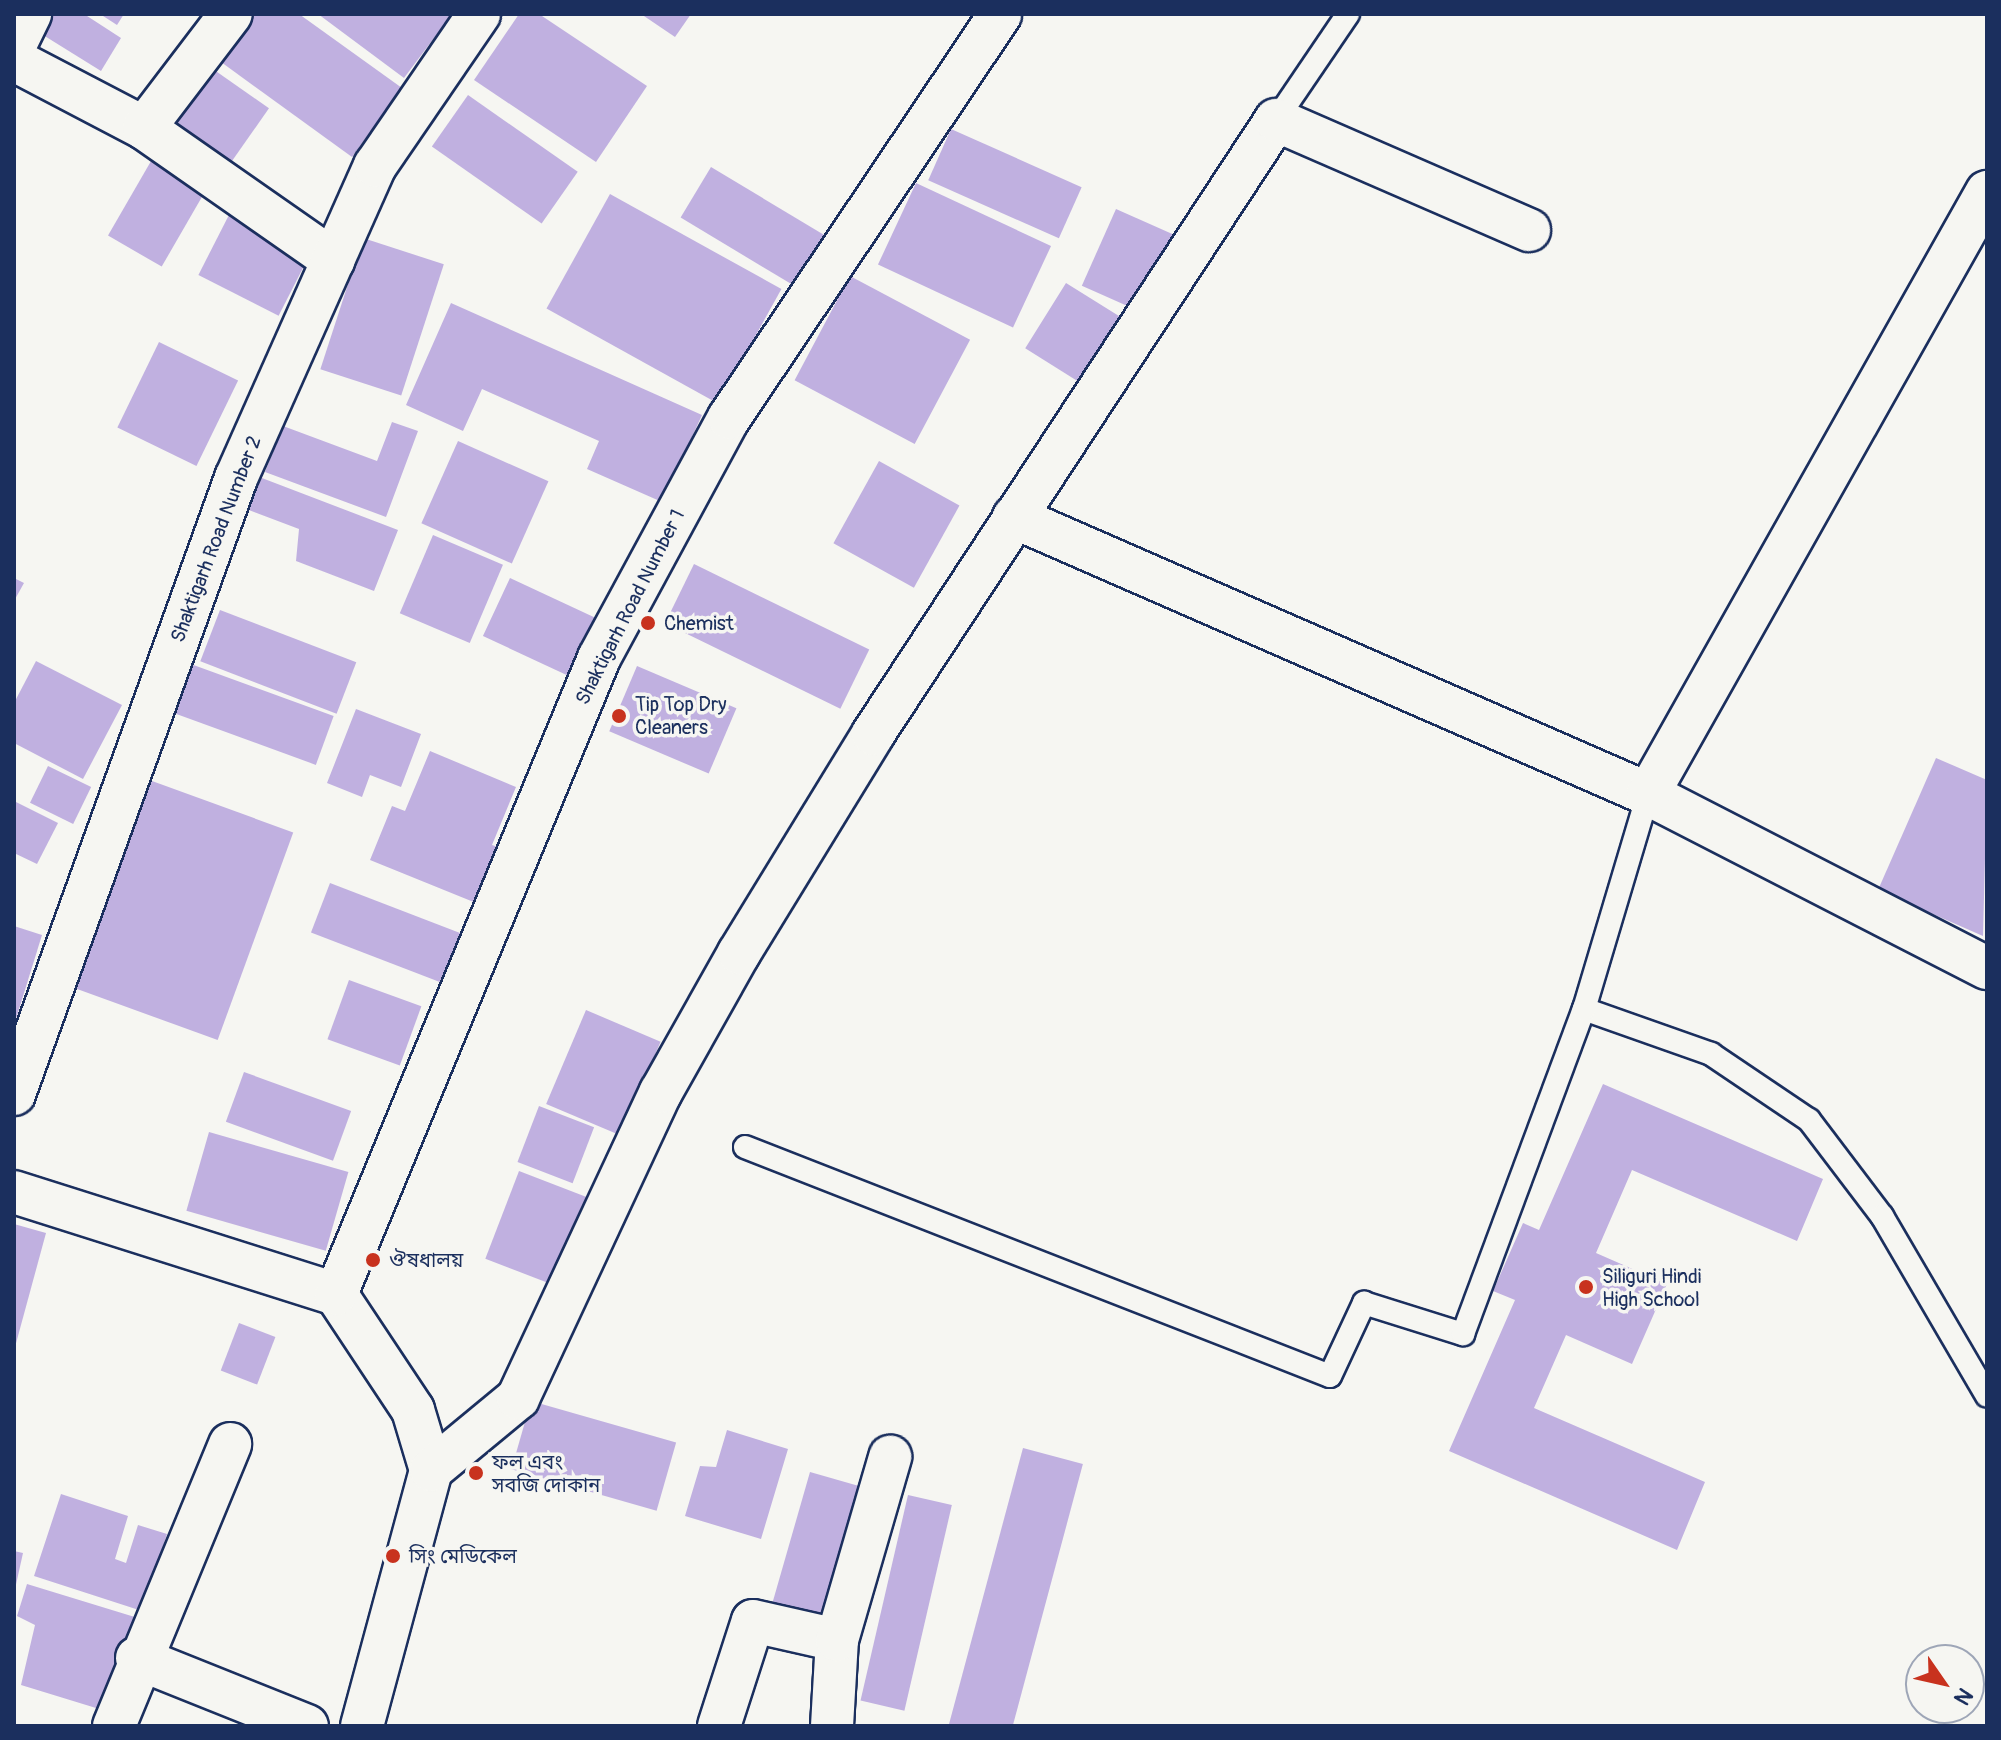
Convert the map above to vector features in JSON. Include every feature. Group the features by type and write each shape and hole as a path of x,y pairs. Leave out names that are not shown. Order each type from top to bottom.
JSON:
{"street":[{"path":"14,47 30,14"},
{"path":"144,128 231,14"},
{"name":"Shaktigarh Road Number 2","path":"14,1094 236,478 375,166 479,14"},
{"name":"Shaktigarh Road Number 1","path":"336,1294 599,658 729,418 1000,14"},
{"path":"14,60 144,128 333,260"},
{"path":"431,1470 518,1398 661,1092 873,734 1276,120 1529,230"},
{"path":"1648,794 1987,192"},
{"path":"1014,517 1648,794 1987,968"},
{"path":"14,1192 336,1294 413,1410 431,1470 362,1726"},
{"path":"114,1726 137,1658 230,1444"},
{"path":"832,1726 837,1640 890,1457"},
{"path":"719,1726 753,1621 837,1640"},
{"path":"137,1658 307,1726"}],"lane":[{"path":"1276,120 1348,14"},
{"path":"745,1147 1330,1376 1364,1303 1463,1334 1584,1009 1648,794"},
{"path":"1584,1009 1711,1054 1809,1120 1874,1204 1987,1396"}],"building":[{"path":"45,14 84,14 121,38 101,71 35,30"},
{"path":"100,14 124,14 117,25"},
{"path":"255,14 299,14 402,88 352,157 221,62"},
{"path":"318,14 452,14 404,78"},
{"path":"519,14 539,14 647,86 596,162 474,80"},
{"path":"641,14 691,14 675,37"},
{"path":"210,67 269,108 231,162 172,121"},
{"path":"468,95 578,172 542,223 432,147"},
{"path":"951,129 1082,187 1059,238 928,180"},
{"path":"158,149 212,180 162,267 108,236"},
{"path":"711,167 827,237 796,287 681,218"},
{"path":"916,183 1051,246 1013,328 878,265"},
{"path":"610,194 781,289 718,404 546,309"},
{"path":"232,209 312,250 279,316 198,275"},
{"path":"1116,209 1176,236 1142,313 1082,286"},
{"path":"363,238 444,264 401,396 320,369"},
{"path":"850,276 970,340 915,444 795,380"},
{"path":"1066,283 1125,320 1085,385 1025,348"},
{"path":"451,303 702,415 662,502 587,469 599,441 482,389 463,431 406,405"},
{"path":"159,342 238,381 196,466 117,427"},
{"path":"392,422 418,431 386,517 265,472 283,426 377,461"},
{"path":"458,441 548,481 512,563 421,523"},
{"path":"879,461 959,506 914,588 833,543"},
{"path":"254,475 398,530 374,591 296,561 299,529 241,507"},
{"path":"433,535 503,565 470,643 400,613"},
{"path":"694,564 869,649 840,709 665,623"},
{"path":"14,578 24,583 14,601"},
{"path":"510,578 601,620 574,678 483,636"},
{"path":"220,610 356,662 337,714 200,661"},
{"path":"36,661 122,705 83,779 14,743 14,703"},
{"path":"188,663 334,716 316,765 170,712"},
{"path":"637,666 736,708 709,774 609,731"},
{"path":"356,709 421,734 401,787 370,775 362,797 327,783"},
{"path":"430,751 516,787 492,845 504,849 481,905 370,860 392,806 405,811"},
{"path":"1936,758 1987,780 1983,936 1878,890"},
{"path":"48,766 91,787 73,824 30,803"},
{"path":"141,777 293,832 218,1040 65,985"},
{"path":"14,801 58,823 37,864 14,853"},
{"path":"330,883 461,933 442,983 311,932"},
{"path":"14,926 42,935 15,1022 14,1022"},
{"path":"349,980 421,1006 400,1066 327,1039"},
{"path":"586,1010 661,1042 621,1136 546,1104"},
{"path":"244,1072 351,1111 333,1161 226,1122"},
{"path":"1603,1084 1823,1179 1797,1241 1632,1170 1596,1253 1667,1284 1632,1364 1566,1335 1534,1408 1705,1482 1677,1550 1449,1451 1515,1300 1493,1291 1523,1223 1539,1230"},
{"path":"539,1106 594,1127 573,1183 517,1162"},
{"path":"209,1132 348,1172 326,1251 186,1211"},
{"path":"519,1171 587,1197 553,1285 485,1259"},
{"path":"14,1224 46,1233 15,1347 14,1346"},
{"path":"239,1323 275,1337 257,1385 221,1371"},
{"path":"531,1401 676,1443 657,1511 511,1469"},
{"path":"727,1430 788,1449 761,1539 685,1516 700,1466 716,1467"},
{"path":"1023,1448 1083,1464 1013,1726 949,1725"},
{"path":"810,1472 858,1486 820,1619 772,1606"},
{"path":"61,1494 128,1516 115,1559 126,1563 138,1525 167,1534 142,1611 34,1576"},
{"path":"908,1495 952,1505 904,1711 861,1701"},
{"path":"14,1551 23,1553 15,1589 14,1589"},
{"path":"27,1584 138,1618 109,1712 21,1685 35,1625 17,1616"}],"place":[{"name":"Chemist","path":"648,623"},
{"name":"Tip Top Dry Cleaners","path":"619,716"},
{"name":"ঔষধালয়","path":"373,1260"},
{"name":"Siliguri Hindi High School","path":"1586,1287"},
{"name":"ফল এবং সবজি দোকান","path":"476,1473"},
{"name":"সিং মেডিকেল","path":"393,1556"}]}
